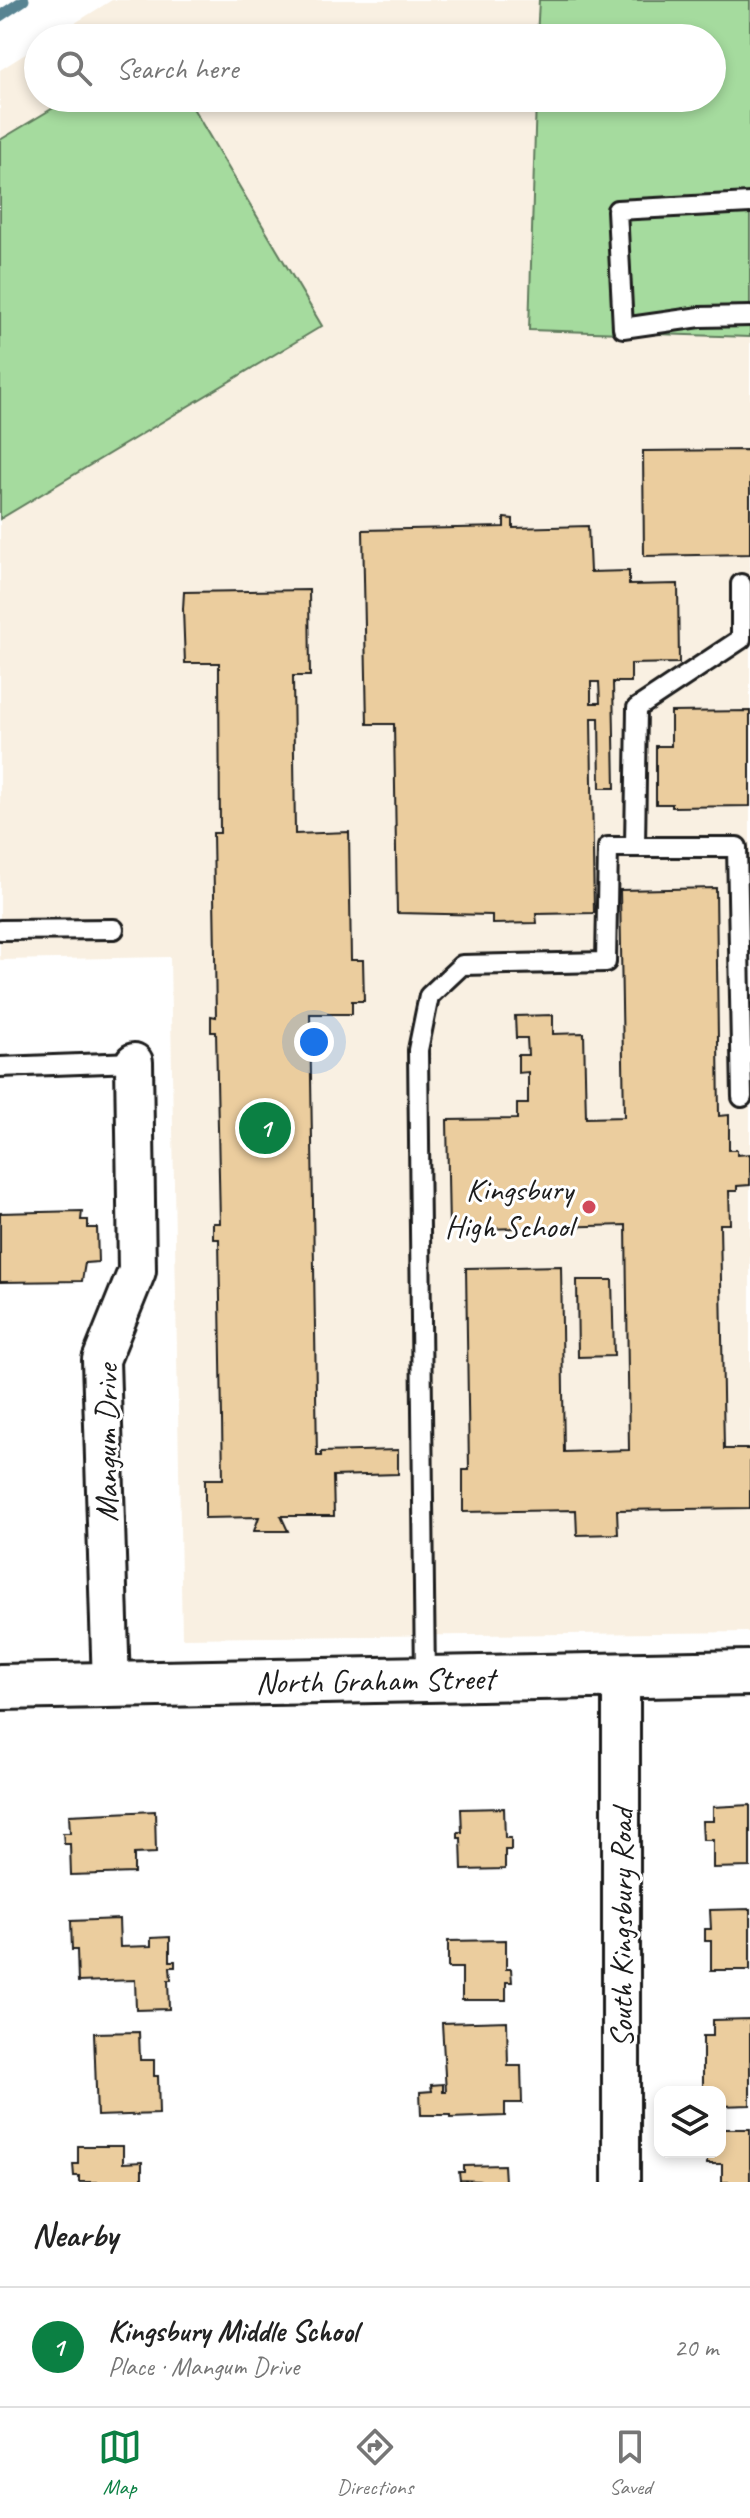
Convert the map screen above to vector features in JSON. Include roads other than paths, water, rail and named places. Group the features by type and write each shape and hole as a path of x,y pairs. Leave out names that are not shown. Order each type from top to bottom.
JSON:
{"main road":[{"name":"North Graham Street","path":"0,1687 750,1673"}],"street":[{"name":"Mangum Drive","path":"111,1686 101,1360 137,1271 134,1062"},
{"name":"South Kingsbury Road","path":"621,1674 621,2182"}],"lane":[{"path":"750,203 617,210 623,328 700,317 750,316"},
{"path":"635,846 637,708 741,639 741,584"},
{"path":"425,1679 418,1050 429,996 462,965 606,962 608,847 737,847 742,1097"},
{"path":"0,930 114,929"},
{"path":"0,1067 134,1062"}],"waterway":[{"path":"0,16 24,0"}],"place":[{"name":"Kingsbury Middle School","path":"265,1128"},
{"name":"Kingsbury High School","path":"589,1207"}]}
